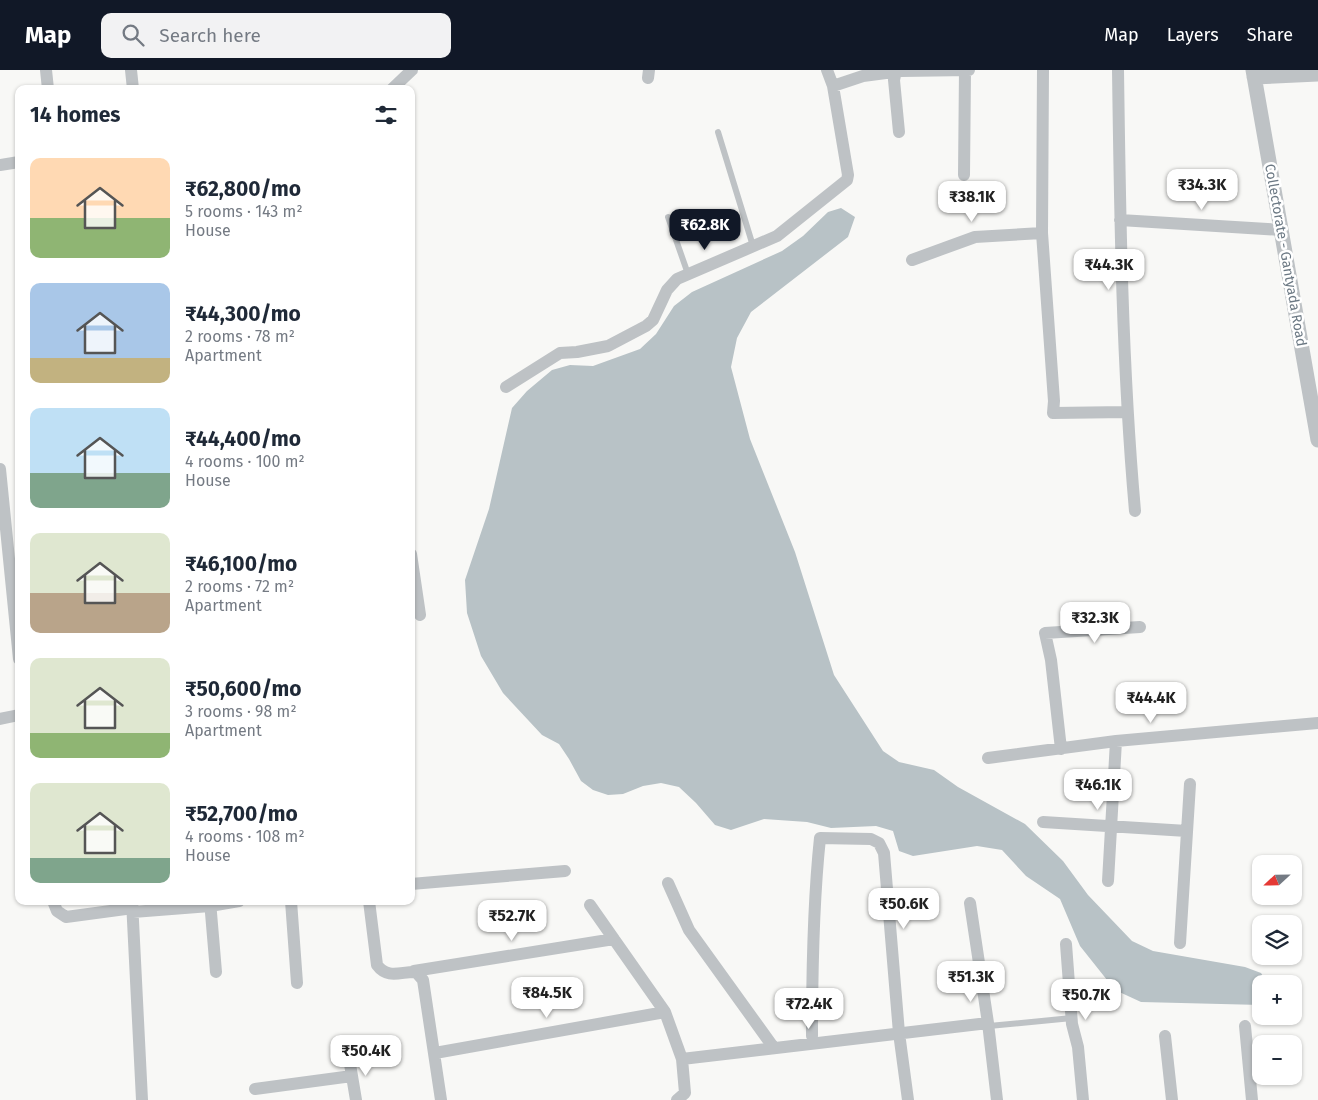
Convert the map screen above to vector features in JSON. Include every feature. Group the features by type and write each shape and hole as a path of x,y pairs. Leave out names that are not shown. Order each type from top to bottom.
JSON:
{"street":[{"path":"46,70 48,85"},
{"path":"131,70 133,85"},
{"path":"396,85 412,70"},
{"path":"506,387 560,354 608,346 646,326 654,320 670,286 677,279 777,236 847,180 848,175 833,86 827,70"},
{"path":"964,175 965,70"},
{"path":"833,86 864,73 969,70"},
{"path":"1043,70 1042,233 1054,401 1053,413 1127,412"},
{"path":"1118,70 1120,220 1127,412 1135,511"},
{"path":"896,71 894,80 899,132"},
{"path":"1254,74 1318,74"},
{"name":"Collectorate - Gantyada Road","path":"1254,74 1318,440"},
{"path":"0,165 15,163"},
{"path":"1120,220 1282,230"},
{"path":"912,260 975,237 1042,233"},
{"path":"0,469 15,629"},
{"path":"415,581 420,615"},
{"path":"1061,749 1046,633 1140,627"},
{"path":"0,719 15,716"},
{"path":"988,758 1116,742 1318,722"},
{"path":"1108,881 1116,742"},
{"path":"1180,943 1190,784"},
{"path":"1043,822 1187,831"},
{"path":"812,1036 812,958 820,838 871,840 882,848 884,862 899,1033 908,1100"},
{"path":"415,884 565,871"},
{"path":"668,883 689,930 774,1048"},
{"path":"970,903 997,1100"},
{"path":"55,905 57,911 66,917 133,907 184,905"},
{"path":"210,905 216,972"},
{"path":"291,905 297,983"},
{"path":"370,905 378,965 387,974 614,939"},
{"path":"590,905 665,1012 682,1059 685,1093 677,1100"},
{"path":"133,907 142,1100"},
{"path":"1066,944 1072,1018 1078,1047 1083,1100"},
{"path":"414,971 423,980 441,1100"},
{"path":"435,1053 665,1012"},
{"path":"682,1059 988,1024"},
{"path":"1246,1026 1252,1100"},
{"path":"1165,1036 1172,1100"},
{"path":"349,1058 356,1100"},
{"path":"255,1089 352,1076"}],"lane":[{"path":"718,132 753,246"},
{"path":"668,217 688,274"},
{"path":"988,1024 1072,1018"}],"shaded area":[{"path":"841,208 855,217 848,237 751,312 737,338 731,367 750,439 795,552 834,675 883,751 899,762 934,770 958,787 1025,824 1063,861 1088,895 1132,941 1153,951 1245,967 1261,973 1262,975 1252,975 1252,1005 1141,1002 1115,990 1080,946 1060,899 1026,876 1002,850 977,846 913,856 899,851 893,831 876,826 831,828 807,822 764,819 731,830 715,825 679,787 661,783 643,786 623,794 608,795 593,790 581,781 559,744 542,735 503,693 481,656 467,613 465,580 489,509 512,408 527,391 552,370 570,365 593,366 640,349 656,334 674,306 692,292 782,251 803,236 828,212"}]}
